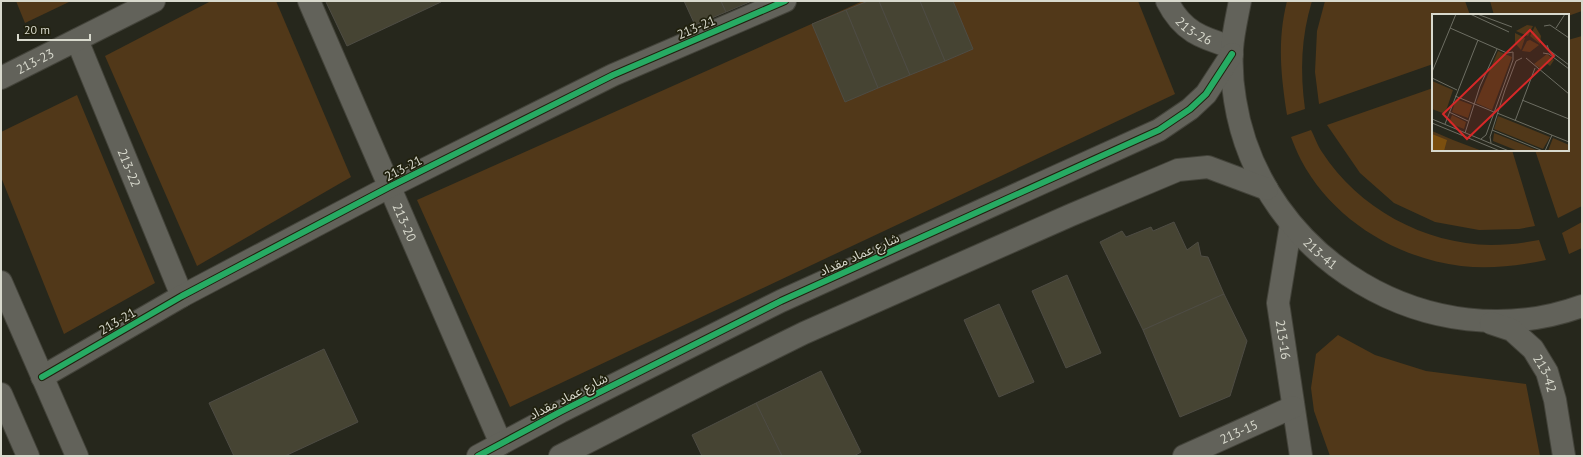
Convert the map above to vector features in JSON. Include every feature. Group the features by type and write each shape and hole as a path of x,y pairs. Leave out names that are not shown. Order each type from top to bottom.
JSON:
{"street":[{"name":"213-23","path":"1,78 154,1"},
{"name":"213-20","path":"309,1 501,444"},
{"name":"213-21","path":"42,377 182,296 390,187 613,75 785,1"},
{"name":"213-26","path":"1167,1 1180,22 1189,30 1200,37 1232,50"},
{"name":"213-41","path":"1240,1 1232,50 1235,101 1240,124 1256,168 1267,189 1291,224 1316,251 1346,274 1378,293 1412,308 1447,317 1484,321 1507,321 1552,315 1582,306"},
{"name":"213-22","path":"77,40 182,296"},
{"name":"شارع عماد مقداد","path":"478,456 560,412 781,301 1159,130 1190,109 1206,94 1232,50"},
{"path":"560,456 714,377 804,333 1071,215 1178,170 1208,167 1267,189"},
{"name":"213-16","path":"1291,224 1278,304 1301,456"},
{"path":"1,282 77,456"},
{"name":"213-42","path":"1484,321 1512,330 1533,349 1547,372 1555,400 1564,456"},
{"path":"1,394 28,456"},
{"name":"213-15","path":"1184,456 1293,407"}],"shaded area":[{"path":"16,1 71,1 25,23"},
{"path":"211,1 276,1 351,177 197,266 105,56"},
{"path":"863,1 1138,1 1175,94 510,407 417,200"},
{"path":"1287,1 1312,1 1308,14 1302,54 1302,81 1305,109 1287,115 1283,86 1281,44"},
{"path":"1325,1 1465,1 1470,14 1432,14 1432,64 1319,104 1315,72 1317,31"},
{"path":"1490,1 1582,1 1582,11 1569,16 1569,14 1494,14"},
{"path":"1582,36 1582,206 1558,218 1535,151 1569,151 1569,40"},
{"path":"1432,88 1432,151 1512,151 1535,226 1519,229 1479,230 1435,222 1394,203 1360,173 1327,125"},
{"path":"77,95 155,283 64,334 1,177 1,132"},
{"path":"1311,130 1320,149 1337,172 1354,190 1374,206 1395,219 1418,230 1441,238 1466,243 1497,245 1539,240 1546,260 1504,266 1461,266 1437,262 1390,245 1368,232 1348,217 1330,200 1314,181 1301,160 1291,137"},
{"path":"1582,222 1582,248 1569,254 1562,233"},
{"path":"1338,335 1375,355 1426,371 1526,384 1540,456 1330,456 1314,411 1311,388 1316,354"}],"building":[{"path":"684,1 721,1 726,12 695,25"},
{"path":"721,1 752,1 726,12"},
{"path":"868,1 879,1 910,75 878,88 846,10"},
{"path":"879,1 920,1 945,61 910,75"},
{"path":"920,1 953,1 973,49 945,61"},
{"path":"326,2 441,2 347,46"},
{"path":"846,10 878,88 845,102 812,24"},
{"path":"1174,222 1187,250 1198,242 1201,256 1208,257 1224,294 1143,330 1100,242 1122,231 1126,237 1151,227 1153,231"},
{"path":"1067,275 1101,353 1066,368 1032,291"},
{"path":"1224,294 1247,341 1230,396 1180,417 1143,330"},
{"path":"999,304 1034,382 999,397 964,320"},
{"path":"324,349 358,422 285,456 234,456 209,403"},
{"path":"821,371 861,452 854,456 782,456 756,403"},
{"path":"756,403 782,456 702,456 692,435"}],"cycle path":[{"path":"42,377 182,296 389,187 613,75 785,1"},
{"path":"478,456 560,412 781,301 1159,130 1190,109 1206,94 1232,54"}]}
